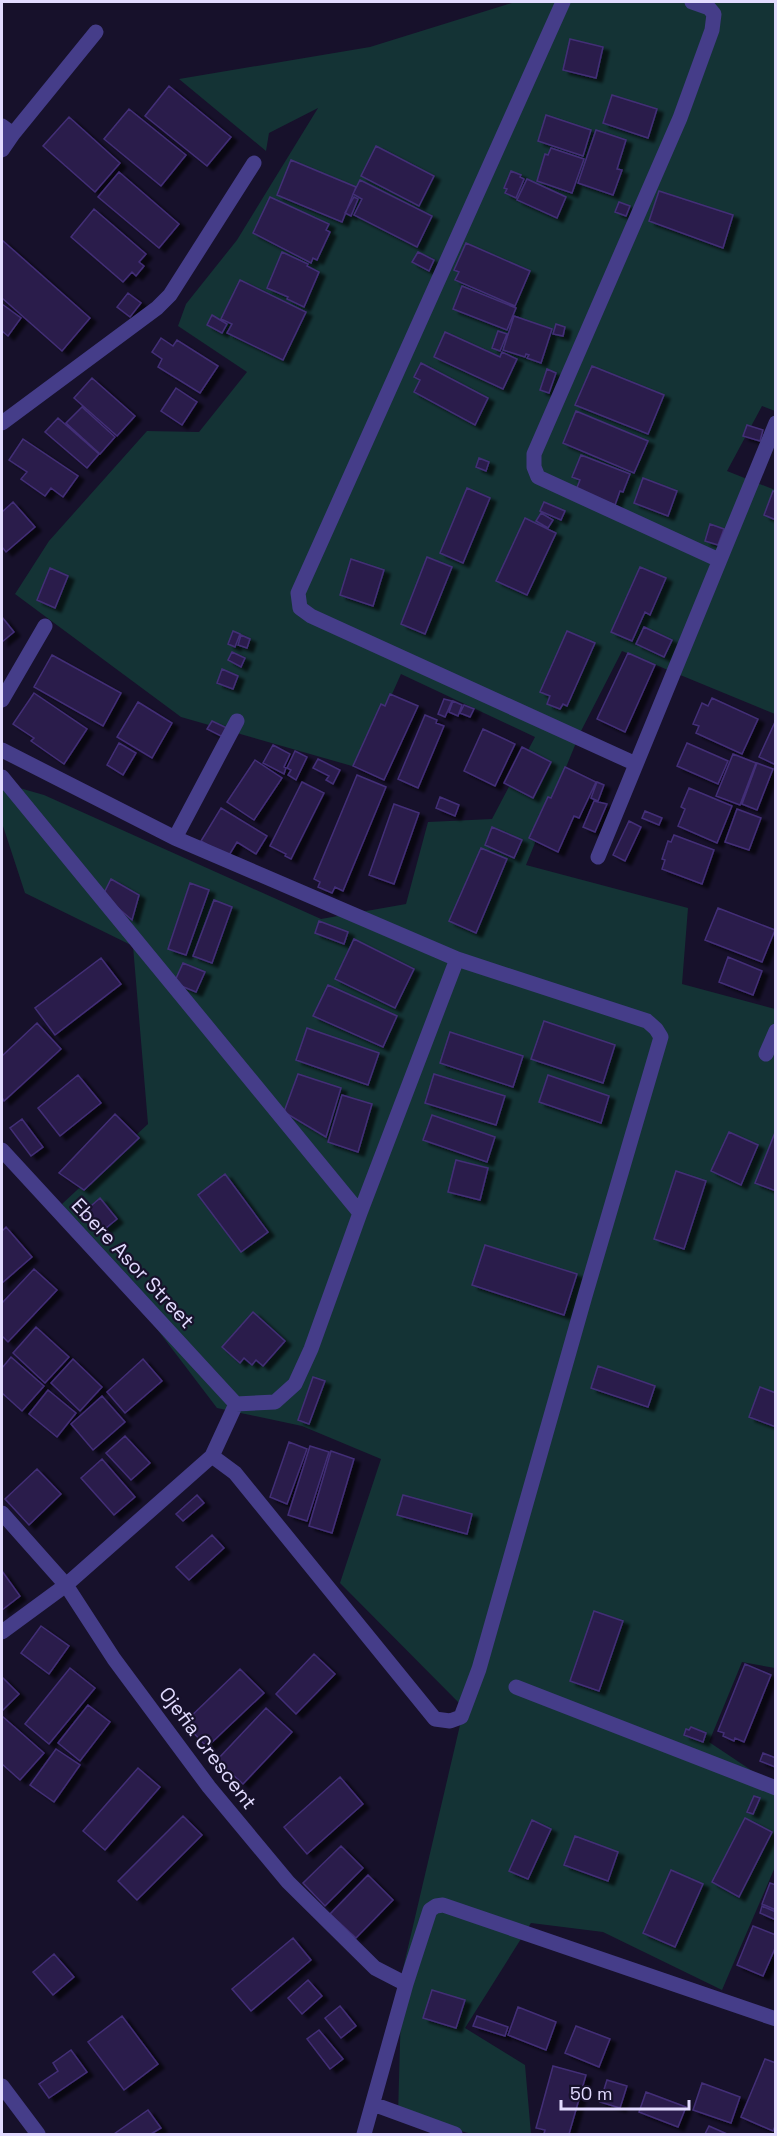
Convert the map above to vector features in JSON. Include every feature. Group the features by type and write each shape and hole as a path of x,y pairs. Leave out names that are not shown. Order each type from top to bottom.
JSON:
{"street":[{"path":"563,2 298,593 300,608 311,616 636,764"},
{"path":"692,2 708,8 714,14 712,30 680,118 534,454 534,467 538,477 719,560"},
{"path":"2,150 8,130 96,32"},
{"path":"2,423 157,308 170,295 254,163"},
{"path":"598,857 776,423"},
{"path":"2,700 45,626"},
{"path":"175,838 237,721"},
{"path":"2,750 175,838 457,959 647,1021 661,1037 581,1307 479,1669 461,1717 450,1721 435,1719 235,1473 212,1456"},
{"path":"2,777 360,1213"},
{"path":"2,1632 66,1585 212,1456 236,1404 275,1402 295,1384 311,1349 457,959"},
{"path":"766,1054 776,1031"},
{"name":"Ebere Asor Street","path":"2,1150 236,1404"},
{"name":"Ojefia Crescent","path":"2,1513 66,1585 114,1659 208,1787 288,1882 375,1968 404,1984"},
{"path":"516,1687 776,1788"},
{"path":"364,2134 404,1984 430,1910 436,1906 443,1905 776,2019"},
{"path":"2,2086 38,2134"},
{"path":"372,2104 455,2134"}],"green space":[{"path":"515,2 775,2 775,411 762,406 727,471 775,490 775,714 622,651 580,733 526,865 688,908 682,984 775,1009 775,1668 742,1662 709,1742 775,1786 775,1867 722,1990 603,1932 531,1923 465,2028 525,2065 531,2134 472,2134 398,2115 402,1973 464,1708 340,1583 381,1459 302,1426 217,1408 62,1204 148,1124 133,946 25,893 2,823 2,783 44,795 321,919 406,904 428,822 492,819 535,737 401,674 359,768 181,717 15,594 49,541 147,431 199,432 247,372 178,326 186,304 237,240 318,108 269,133 266,151 179,79 370,47"}],"building":[{"path":"570,39 603,47 596,78 563,70"},
{"path":"169,86 231,137 207,166 145,116"},
{"path":"612,95 657,109 648,138 603,123"},
{"path":"129,109 186,155 161,186 104,139"},
{"path":"546,115 591,130 583,156 538,141"},
{"path":"69,117 120,163 95,192 43,146"},
{"path":"596,130 626,140 617,169 622,170 613,195 578,183"},
{"path":"376,146 434,176 419,206 361,176"},
{"path":"551,148 584,159 572,193 537,181 545,154 548,155"},
{"path":"291,160 356,187 342,222 277,195"},
{"path":"511,171 521,175 520,177 524,179 516,198 505,193 507,189 504,188"},
{"path":"119,172 179,224 159,248 98,197"},
{"path":"527,179 566,197 557,218 517,200"},
{"path":"360,180 432,216 417,247 354,215 362,199 353,194"},
{"path":"659,191 733,215 723,248 649,221"},
{"path":"270,197 329,224 326,230 330,232 317,260 313,258 311,263 253,233"},
{"path":"354,197 358,199 351,216 345,213"},
{"path":"619,202 630,206 626,216 615,212"},
{"path":"94,209 146,254 139,262 144,266 136,276 132,272 123,282 71,237"},
{"path":"2,240 90,318 62,351 2,298"},
{"path":"466,243 530,271 515,306 455,280 459,272 454,270"},
{"path":"282,252 308,264 307,266 319,272 304,307 267,288"},
{"path":"418,252 434,260 429,271 412,262"},
{"path":"240,280 306,312 283,360 227,333 232,324 221,319"},
{"path":"462,286 516,308 507,330 453,309"},
{"path":"128,293 141,303 130,317 117,307"},
{"path":"2,304 21,318 8,336 2,331"},
{"path":"212,315 227,324 222,333 207,325"},
{"path":"514,316 552,329 541,363 527,358 529,355 526,354 525,357 503,350"},
{"path":"556,324 565,327 563,336 553,334"},
{"path":"498,331 507,334 500,351 492,348"},
{"path":"445,332 500,357 502,352 517,359 503,389 434,357"},
{"path":"161,338 173,346 177,340 218,366 200,393 158,367 162,359 152,352"},
{"path":"421,363 488,398 475,425 414,392 420,380 414,377"},
{"path":"592,366 664,395 648,434 575,405"},
{"path":"547,369 556,373 549,393 540,390"},
{"path":"92,378 135,416 117,436 74,398"},
{"path":"176,388 197,402 182,425 161,411"},
{"path":"82,407 115,437 100,454 66,423"},
{"path":"576,411 648,441 634,473 563,443"},
{"path":"58,418 99,454 87,468 45,432"},
{"path":"747,425 763,430 760,441 743,436"},
{"path":"23,439 78,476 63,497 51,488 45,496 21,479 27,472 9,460"},
{"path":"581,455 630,474 615,505 576,490 580,480 572,477"},
{"path":"479,458 489,462 486,471 476,467"},
{"path":"643,478 677,491 668,516 634,503"},
{"path":"467,488 490,498 463,563 440,553"},
{"path":"773,491 776,492 776,520 764,515"},
{"path":"13,502 35,527 6,552 2,547 2,512"},
{"path":"544,502 565,511 561,520 540,511"},
{"path":"541,513 553,520 548,528 536,521"},
{"path":"525,518 556,533 527,595 496,581"},
{"path":"710,524 724,529 718,545 705,541"},
{"path":"427,557 452,567 425,634 401,624"},
{"path":"351,559 384,570 373,606 340,595"},
{"path":"640,567 666,578 650,615 645,612 632,641 611,632"},
{"path":"50,568 68,576 55,608 37,600"},
{"path":"2,617 14,632 2,642"},
{"path":"644,627 672,640 664,657 636,644"},
{"path":"233,631 240,634 235,647 228,644"},
{"path":"567,631 595,643 567,706 563,704 560,709 547,704 550,696 540,692"},
{"path":"241,635 250,639 247,648 238,645"},
{"path":"232,652 245,658 241,667 228,660"},
{"path":"628,653 655,665 625,732 597,719"},
{"path":"52,655 121,693 103,726 34,687"},
{"path":"222,669 238,676 233,689 217,683"},
{"path":"34,693 87,729 64,764 31,741 34,738 13,724"},
{"path":"390,694 418,706 384,780 353,766 381,704 385,706"},
{"path":"712,698 758,719 742,754 696,733 699,726 693,724 702,703 708,706"},
{"path":"444,699 452,701 445,717 438,714"},
{"path":"453,701 462,705 458,716 449,712"},
{"path":"138,702 172,723 152,758 117,737"},
{"path":"464,705 474,709 470,717 460,713"},
{"path":"425,715 444,726 418,788 398,779"},
{"path":"212,721 227,728 223,737 207,729"},
{"path":"776,722 776,765 759,757"},
{"path":"483,729 515,744 495,786 464,771"},
{"path":"119,743 136,753 123,775 107,765"},
{"path":"687,743 728,761 718,784 677,766"},
{"path":"273,745 290,754 284,767 286,768 284,774 263,763"},
{"path":"522,747 551,762 533,798 504,783"},
{"path":"295,751 307,757 296,780 288,775 291,770 287,768"},
{"path":"733,754 756,763 740,805 716,796"},
{"path":"318,759 340,770 333,784 326,780 329,776 313,768"},
{"path":"255,760 282,778 254,820 227,802"},
{"path":"757,763 773,769 757,810 742,804"},
{"path":"565,767 596,782 579,818 574,816 558,852 529,838"},
{"path":"357,775 386,787 343,891 335,887 332,893 318,887 320,882 314,879"},
{"path":"302,782 324,793 291,859 270,846"},
{"path":"597,782 604,785 598,801 591,798"},
{"path":"689,788 732,806 717,843 678,826 685,809 681,807"},
{"path":"440,797 459,805 455,816 436,808"},
{"path":"594,801 607,804 595,832 583,827"},
{"path":"394,804 419,813 394,884 369,875"},
{"path":"221,808 267,836 256,854 237,842 228,857 201,841"},
{"path":"737,809 761,818 749,850 725,842"},
{"path":"645,811 662,818 659,825 642,818"},
{"path":"629,821 641,827 625,861 613,855"},
{"path":"492,827 522,840 514,858 485,845"},
{"path":"674,835 714,850 702,884 662,869 665,860 662,859 668,841 671,842"},
{"path":"481,848 507,859 476,933 449,921"},
{"path":"111,879 139,895 132,920 103,895"},
{"path":"190,883 209,890 186,955 168,949"},
{"path":"214,900 232,907 212,963 193,956"},
{"path":"718,908 775,930 762,962 705,940"},
{"path":"319,921 348,932 344,944 315,933"},
{"path":"354,939 414,969 395,1008 335,979"},
{"path":"728,957 762,971 753,995 719,982"},
{"path":"101,958 121,984 55,1035 35,1008"},
{"path":"183,963 205,972 196,992 174,983"},
{"path":"328,985 397,1016 383,1047 313,1016"},
{"path":"544,1021 615,1045 603,1083 531,1059"},
{"path":"37,1023 61,1049 4,1101 2,1097 2,1056"},
{"path":"307,1028 379,1053 368,1085 296,1060"},
{"path":"450,1032 523,1056 513,1087 440,1063"},
{"path":"298,1074 341,1088 326,1137 284,1112"},
{"path":"434,1074 505,1096 496,1125 425,1103"},
{"path":"78,1075 101,1103 60,1136 38,1108"},
{"path":"548,1075 609,1096 601,1123 539,1102"},
{"path":"342,1095 372,1104 358,1152 328,1142"},
{"path":"115,1114 139,1138 84,1190 59,1173"},
{"path":"432,1115 495,1137 487,1162 423,1140"},
{"path":"22,1119 43,1147 31,1156 10,1128"},
{"path":"776,1130 776,1191 755,1183"},
{"path":"729,1132 758,1145 741,1185 711,1171"},
{"path":"456,1160 488,1168 480,1200 448,1192"},
{"path":"676,1171 706,1181 684,1249 654,1239"},
{"path":"225,1174 268,1232 241,1252 198,1195"},
{"path":"100,1198 117,1219 100,1233 83,1213"},
{"path":"6,1227 32,1257 2,1283 2,1231"},
{"path":"485,1245 577,1274 564,1315 472,1285"},
{"path":"34,1269 57,1290 8,1342 2,1336 2,1303"},
{"path":"253,1312 285,1341 263,1366 256,1360 252,1365 244,1358 240,1363 222,1347"},
{"path":"36,1327 69,1357 45,1383 13,1353"},
{"path":"11,1357 44,1386 22,1411 2,1393 2,1368"},
{"path":"73,1359 102,1387 80,1411 51,1383"},
{"path":"143,1359 162,1381 125,1413 107,1392"},
{"path":"598,1366 655,1386 648,1407 591,1388"},
{"path":"313,1377 325,1381 309,1424 298,1420"},
{"path":"760,1387 776,1393 776,1427 749,1417"},
{"path":"48,1390 76,1413 57,1437 29,1414"},
{"path":"102,1396 125,1422 93,1450 71,1424"},
{"path":"125,1436 150,1463 131,1480 106,1453"},
{"path":"289,1442 307,1449 287,1504 270,1497"},
{"path":"310,1446 329,1452 307,1521 288,1515"},
{"path":"331,1451 354,1459 332,1533 309,1526"},
{"path":"102,1459 135,1497 114,1515 81,1478"},
{"path":"37,1469 61,1494 29,1525 5,1499"},
{"path":"197,1495 204,1503 183,1521 176,1514"},
{"path":"403,1495 472,1514 467,1534 397,1515"},
{"path":"212,1535 224,1548 189,1580 176,1567"},
{"path":"2,1571 20,1596 2,1610"},
{"path":"594,1611 623,1621 599,1691 570,1681"},
{"path":"41,1626 69,1646 49,1674 21,1653"},
{"path":"314,1654 335,1674 296,1714 276,1694"},
{"path":"745,1664 771,1675 744,1742 735,1738 734,1741 718,1731"},
{"path":"70,1668 95,1688 49,1744 25,1724"},
{"path":"240,1669 264,1693 207,1747 184,1723"},
{"path":"2,1677 19,1694 3,1710 2,1708"},
{"path":"88,1705 110,1722 80,1761 58,1743"},
{"path":"266,1708 292,1732 243,1784 217,1760"},
{"path":"2,1716 44,1753 20,1780 2,1764"},
{"path":"691,1727 706,1733 703,1742 684,1735 686,1729 689,1730"},
{"path":"56,1749 80,1765 54,1802 30,1785"},
{"path":"763,1753 776,1758 775,1767 760,1761"},
{"path":"138,1768 160,1787 105,1850 83,1831"},
{"path":"340,1777 363,1804 307,1854 284,1827"},
{"path":"754,1796 760,1798 753,1814 747,1812"},
{"path":"183,1816 202,1835 137,1900 118,1881"},
{"path":"745,1818 772,1832 739,1897 712,1882"},
{"path":"532,1820 551,1829 528,1879 509,1871"},
{"path":"575,1836 618,1852 608,1881 564,1865"},
{"path":"341,1846 363,1868 325,1906 303,1883"},
{"path":"671,1870 703,1884 675,1947 643,1933"},
{"path":"368,1875 393,1900 356,1938 330,1914"},
{"path":"770,1883 776,1885 776,1910 762,1904"},
{"path":"762,1906 776,1912 776,1920 760,1913"},
{"path":"753,1926 776,1935 776,1946 763,1976 737,1965"},
{"path":"293,1938 311,1960 251,2011 232,1989"},
{"path":"54,1954 74,1977 53,1995 33,1972"},
{"path":"308,1980 322,1996 302,2014 288,1998"},
{"path":"432,1990 465,2000 456,2028 423,2018"},
{"path":"340,2006 356,2026 341,2038 325,2018"},
{"path":"518,2007 556,2022 546,2050 508,2035"},
{"path":"122,2016 158,2064 124,2090 88,2042"},
{"path":"477,2016 508,2027 505,2036 473,2026"},
{"path":"576,2026 610,2039 599,2067 565,2053"},
{"path":"319,2030 343,2059 330,2069 307,2039"},
{"path":"71,2050 87,2072 49,2098 39,2084 58,2071 53,2063"},
{"path":"765,2059 776,2063 776,2124 773,2131 741,2117"},
{"path":"553,2066 586,2075 569,2134 544,2134 545,2130 536,2128"},
{"path":"607,2080 627,2086 620,2108 600,2102"},
{"path":"702,2083 740,2097 731,2123 693,2110"},
{"path":"646,2092 686,2107 678,2127 639,2112"},
{"path":"148,2110 161,2128 151,2134 114,2134"},
{"path":"709,2126 727,2134 705,2134"}]}
